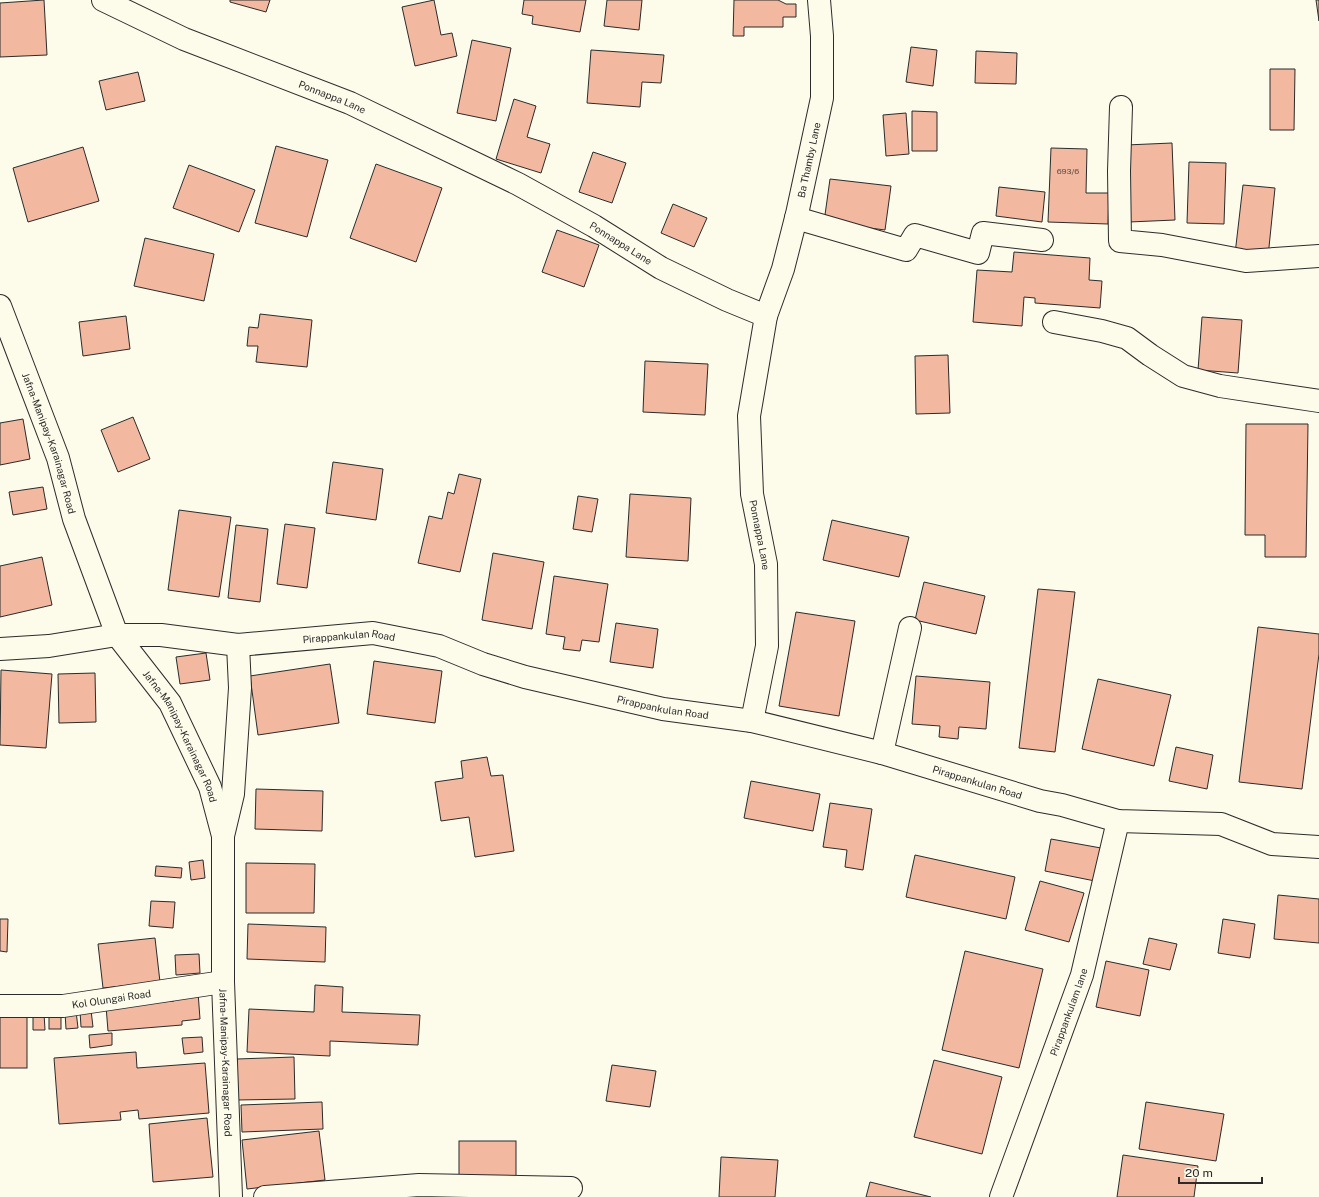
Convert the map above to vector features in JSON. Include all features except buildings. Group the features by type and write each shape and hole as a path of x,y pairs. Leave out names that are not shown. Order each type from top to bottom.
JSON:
{"street":[{"name":"Ponnappa Lane","path":"103,0 184,39 350,103 518,184 594,226 660,268 727,300 766,316 749,416 752,494 766,564 767,646 752,721"},
{"name":"Ba Thamby Lane","path":"766,316 783,269 796,218 822,98 822,36 819,0"},
{"path":"1121,107 1118,178 1120,241 1162,245 1246,261 1319,256"},
{"path":"796,218 906,250 915,235 978,252 984,233 1042,240"},
{"name":"Jafna-Manipay-Karainagar Road","path":"0,306 58,458 74,519 117,635 170,703 210,787 223,836 223,982 231,1197"},
{"path":"1054,322 1102,331 1127,338 1183,376 1220,386 1319,401"},
{"path":"882,753 910,628"},
{"name":"Pirappankulan Road","path":"0,649 49,646 117,635 161,635 238,645 373,633 439,646 483,664 533,679 663,709 752,721 882,753 1040,801 1062,805 1118,821 1221,824 1272,844 1319,847"},
{"path":"223,836 233,794 240,688 238,645"},
{"name":"Pirappankulam lane","path":"1000,1197 1082,975 1118,821"},
{"name":"Kol Olungai Road","path":"0,1006 63,1006 223,982"},
{"path":"265,1197 419,1185 571,1188"}]}
